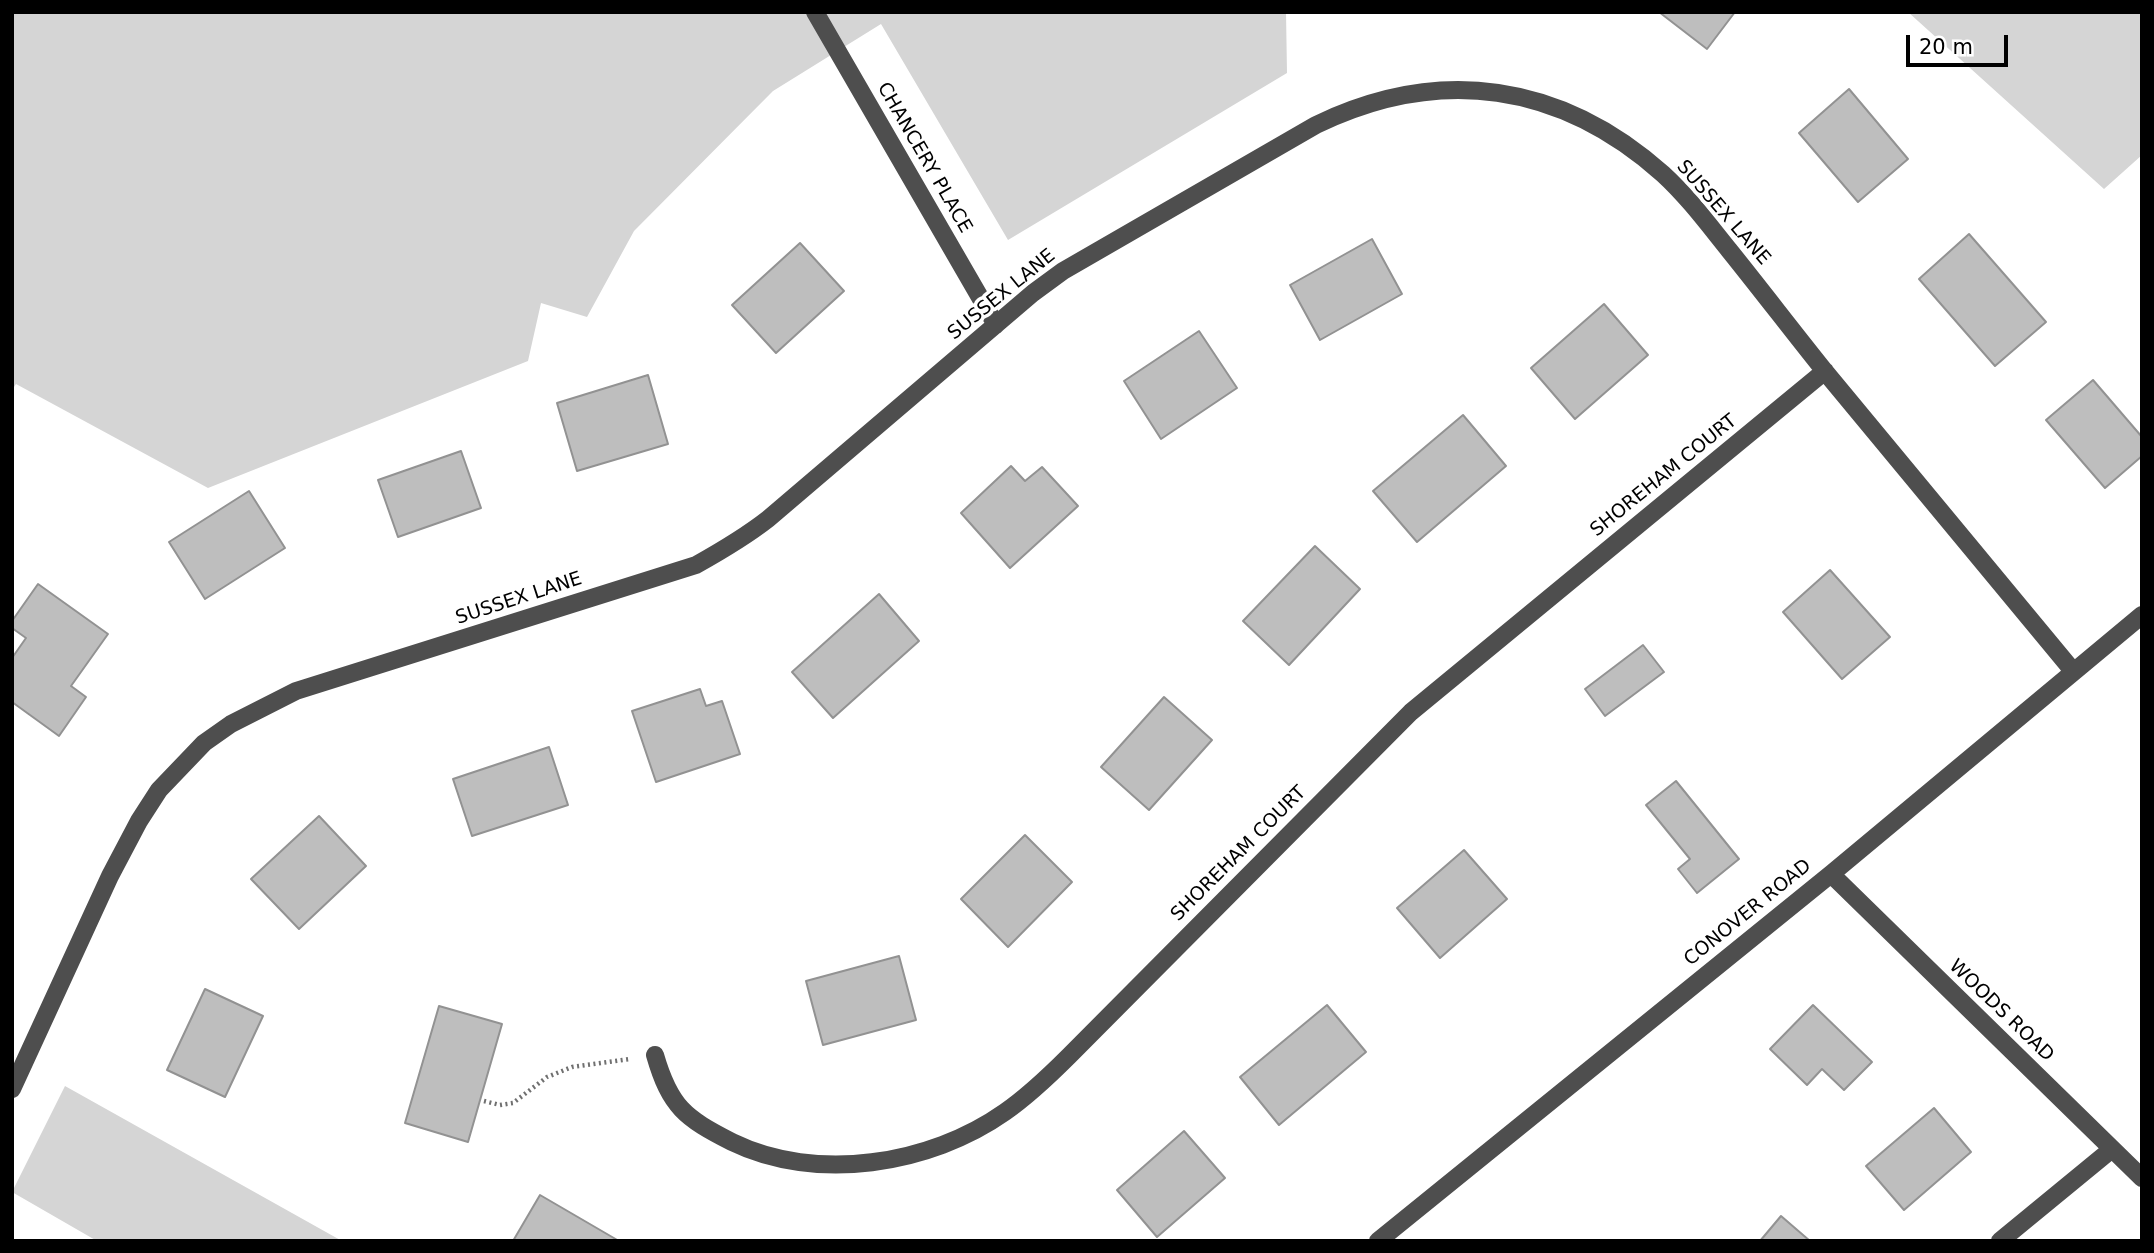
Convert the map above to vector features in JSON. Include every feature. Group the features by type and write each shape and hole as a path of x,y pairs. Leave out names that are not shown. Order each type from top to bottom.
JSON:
{"street":[{"name":"CHANCERY PLACE","path":"815,12 996,325"},
{"name":"SUSSEX LANE","path":"12,1089 128,840 159,790 204,743 242,718 296,691 707,559 739,541 768,519 1063,271 1316,125 1349,109 1417,92 1459,89 1522,96 1555,107 1588,120 1665,175 1693,205 1825,371 2073,671"},
{"name":"SHOREHAM COURT","path":"655,1055 663,1084 674,1102 691,1117 705,1128 752,1151 784,1161 841,1166 883,1160 929,1149 967,1134 1003,1114 1036,1089 1410,712 1825,371"},
{"name":"CONOVER ROAD","path":"1378,1241 1831,874 2142,615"},
{"name":"WOODS ROAD","path":"1831,874 2142,1178"},
{"path":"2000,1241 2112,1149"}],"path":[{"path":"484,1101 500,1105 513,1103 547,1077 572,1067 655,1055"}],"shaded area":[{"path":"12,12 1286,12 1287,73 1008,240 881,24 773,91 634,231 587,317 541,303 528,361 208,488 16,384 12,390"},
{"path":"1908,12 2142,12 2142,155 2104,189"},
{"path":"65,1086 342,1241 97,1241 12,1192"}],"building":[{"path":"1659,12 1735,12 1707,49"},
{"path":"1849,89 1908,159 1858,202 1799,133"},
{"path":"1969,234 2046,322 1995,366 1919,279"},
{"path":"1372,239 1402,294 1320,340 1290,285"},
{"path":"800,243 844,291 776,353 732,305"},
{"path":"1604,304 1648,355 1575,419 1531,368"},
{"path":"1199,331 1237,388 1161,439 1124,381"},
{"path":"648,375 668,444 577,471 557,403"},
{"path":"2093,380 2142,437 2142,456 2105,488 2046,420"},
{"path":"1463,415 1506,466 1417,542 1373,491"},
{"path":"461,451 481,508 398,537 378,480"},
{"path":"1011,466 1025,481 1042,467 1078,506 1010,568 961,513"},
{"path":"249,491 285,548 205,599 169,542"},
{"path":"1315,546 1360,589 1289,665 1243,621"},
{"path":"1830,570 1890,637 1842,679 1783,612"},
{"path":"38,584 108,634 71,686 86,697 59,736 12,702 12,658 26,638 12,628 12,621"},
{"path":"879,594 919,641 833,718 792,672"},
{"path":"1643,645 1664,672 1605,716 1585,689"},
{"path":"700,689 706,706 722,701 740,754 656,782 632,711"},
{"path":"1164,697 1212,740 1149,810 1101,767"},
{"path":"549,747 568,805 472,836 453,779"},
{"path":"1676,781 1739,859 1697,893 1678,869 1690,859 1646,805"},
{"path":"319,816 366,866 299,929 251,879"},
{"path":"1025,835 1072,882 1008,947 961,899"},
{"path":"1464,850 1507,899 1440,958 1397,908"},
{"path":"899,956 916,1020 823,1045 806,981"},
{"path":"205,989 263,1016 225,1097 167,1070"},
{"path":"1327,1005 1366,1052 1279,1125 1240,1077"},
{"path":"1813,1005 1872,1062 1844,1090 1822,1069 1807,1085 1770,1049"},
{"path":"439,1006 502,1024 468,1142 405,1123"},
{"path":"1934,1108 1971,1152 1904,1210 1866,1166"},
{"path":"1184,1131 1225,1178 1157,1237 1117,1190"},
{"path":"540,1195 619,1241 513,1241"},
{"path":"1781,1216 1810,1241 1760,1241"}]}
